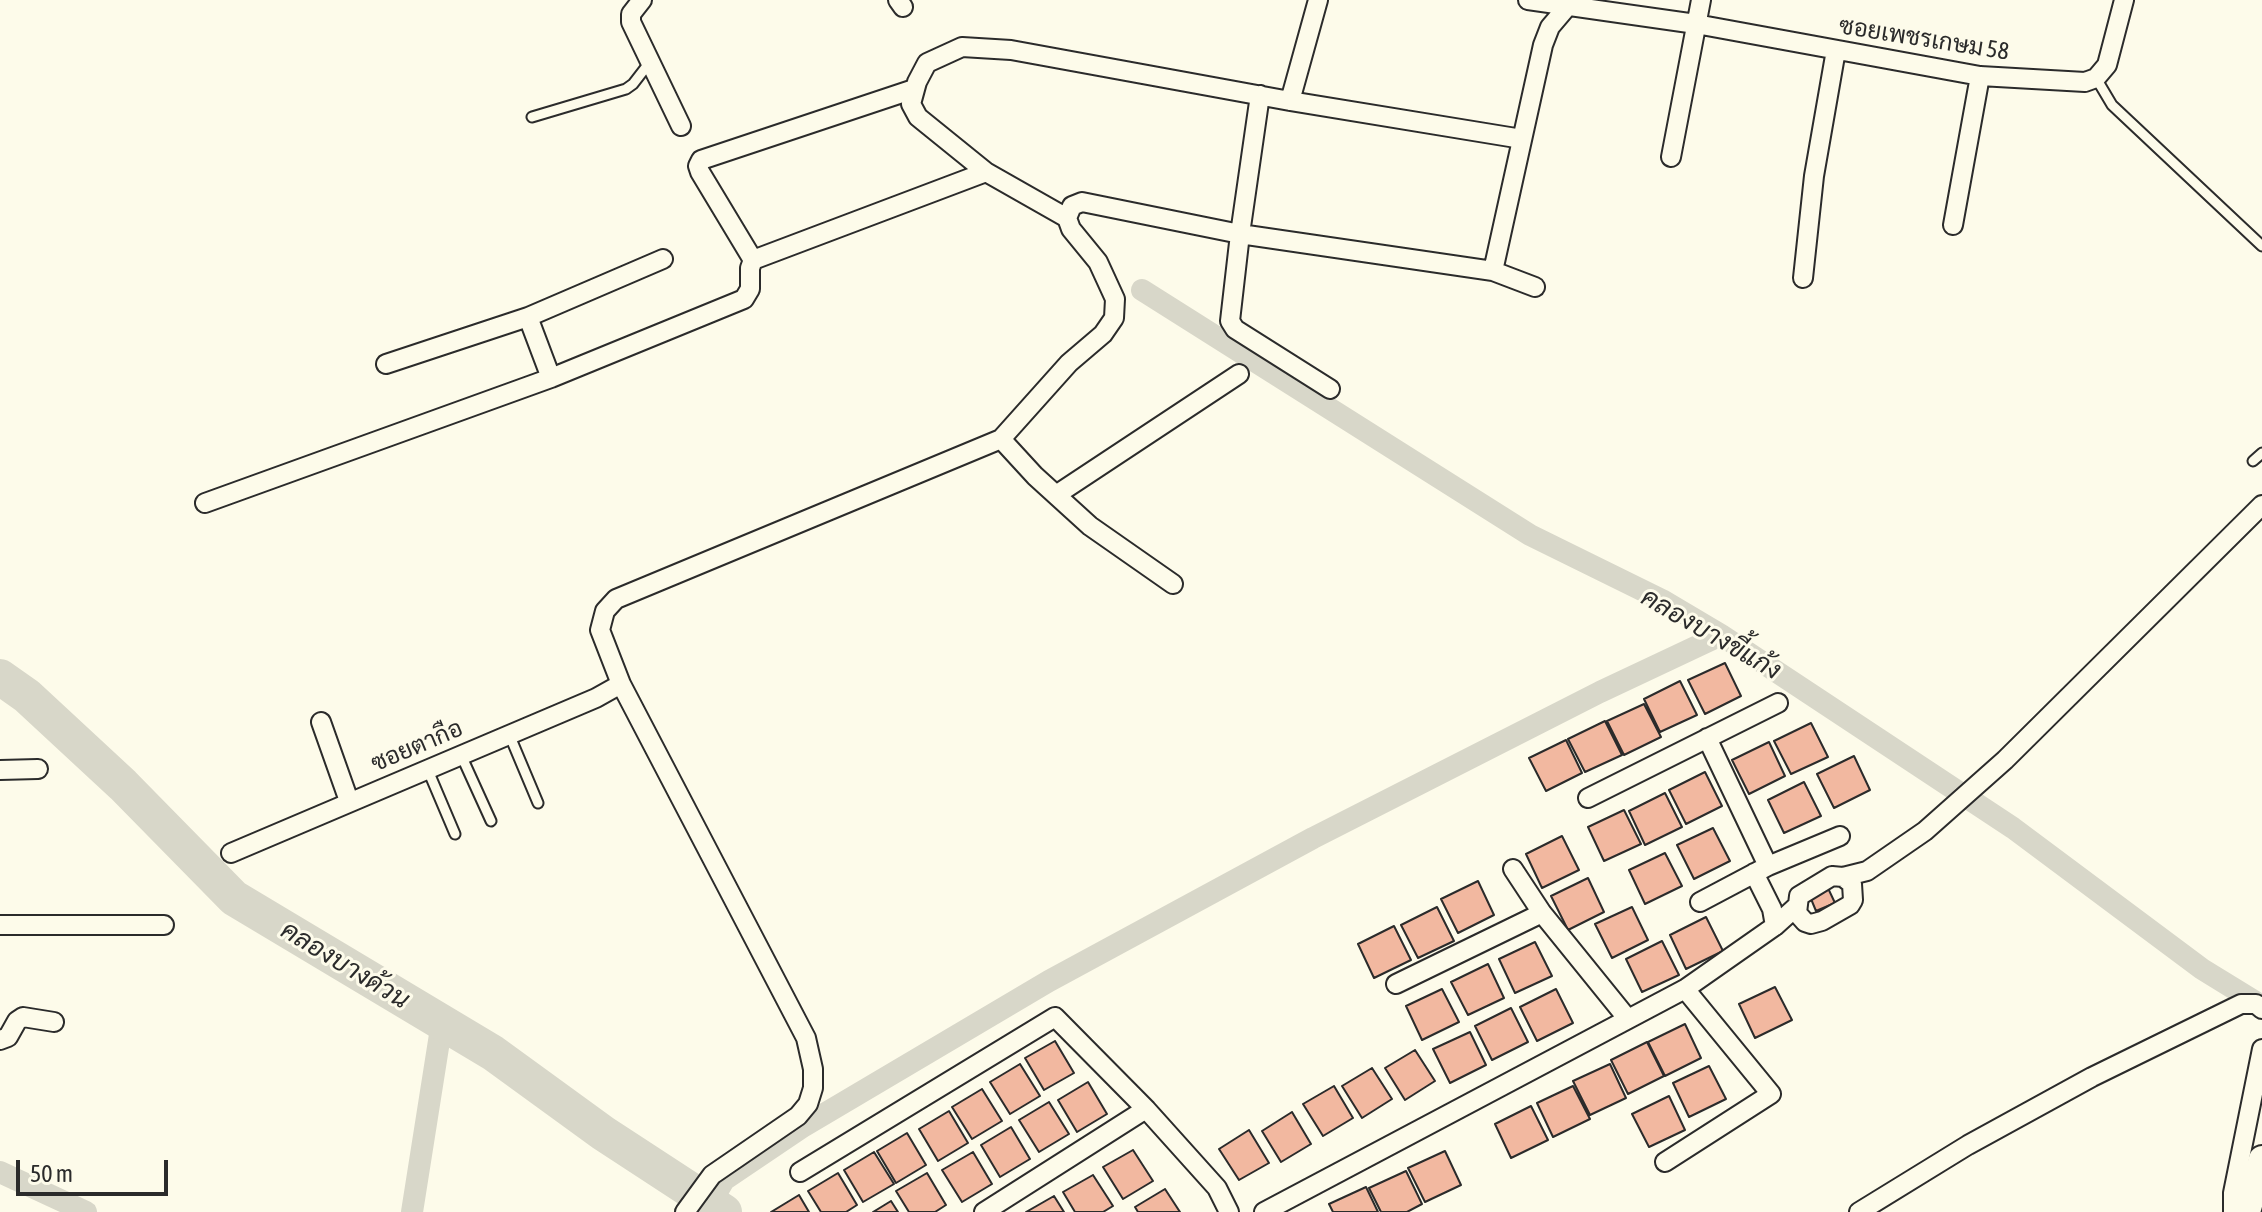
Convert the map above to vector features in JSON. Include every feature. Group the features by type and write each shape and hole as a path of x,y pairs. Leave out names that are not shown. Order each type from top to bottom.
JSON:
{"main road":[{"path":"2247,1212 2262,1159"}],"street":[{"path":"1290,101 1318,0"},
{"name":"ซอยเพชรเกษม 58","path":"1528,0 1696,24 1980,76 2085,82 2096,78"},
{"path":"1671,157 1701,0"},
{"path":"2096,78 2107,65 2124,0"},
{"path":"637,2 631,22 681,126"},
{"path":"1493,271 1543,45 1550,27 1567,7"},
{"path":"685,1212 712,1175 798,1116 808,1104 813,1069 806,1038 621,684 600,630 605,611 616,599 1001,439 1069,363 1103,334 1114,318 1115,299 1104,274 1071,229 1067,218 986,172 918,117 911,104 914,89 927,63 962,47 1011,50 1522,139"},
{"path":"1803,278 1814,176 1836,50"},
{"path":"1953,225 1980,76"},
{"path":"753,260 700,172 698,166 701,160 914,89"},
{"path":"1260,95 1230,321 1235,329 1330,389"},
{"path":"205,503 551,378 744,299 750,289 753,260 986,172"},
{"path":"1067,218 1072,206 1082,202 1240,234 1493,271 1535,287"},
{"path":"386,364 528,317 663,259"},
{"path":"528,317 551,378"},
{"path":"1056,495 1239,374"},
{"path":"1001,439 1090,526 1173,584"},
{"path":"1867,871 1850,905 1811,924 1800,914 1799,896 1803,892 1832,876 1843,877 1867,871 1925,831 2005,760 2262,505"},
{"name":"ซอยตากือ","path":"231,853 596,698 621,684"},
{"path":"1588,798 1778,703"},
{"path":"321,722 349,801"},
{"path":"1707,738 1761,869 1778,923"},
{"path":"0,770 38,769"},
{"path":"1700,902 1761,869 1840,836"},
{"path":"1513,869 1542,913 1627,1018"},
{"path":"1843,877 1852,884 1854,895"},
{"path":"1396,984 1542,913"},
{"path":"1264,1212 1685,989 1778,923 1800,914"},
{"path":"0,925 164,925"},
{"path":"1665,1162 1771,1094 1685,989"},
{"path":"1859,1212 1968,1145 2092,1077 2241,1004 2256,1004 2262,1009"},
{"path":"0,1040 8,1037 23,1017 54,1022"},
{"path":"800,1172 1055,1017 1146,1109 1217,1188 1229,1212"},
{"path":"2233,1212 2233,1193 2262,1049"},
{"path":"984,1212 1146,1109"}],"lane":[{"path":"532,117 626,89 650,62"},
{"path":"2096,78 2112,105 2262,246"},
{"path":"2253,461 2262,453"},
{"path":"509,734 538,803"},
{"path":"461,754 491,821"},
{"path":"427,768 455,834"}],"building":[{"path":"1725,663 1741,696 1705,714 1688,680"},
{"path":"1680,681 1697,715 1660,732 1644,699"},
{"path":"1644,704 1661,737 1624,755 1607,721"},
{"path":"1605,721 1622,755 1585,772 1568,739"},
{"path":"1811,723 1828,757 1791,774 1774,741"},
{"path":"1566,740 1582,773 1546,791 1529,758"},
{"path":"1769,742 1785,776 1749,794 1732,760"},
{"path":"1854,756 1870,790 1834,808 1817,774"},
{"path":"1705,772 1722,806 1686,824 1669,790"},
{"path":"1804,782 1821,816 1784,833 1768,800"},
{"path":"1665,793 1682,827 1645,845 1629,811"},
{"path":"1624,810 1641,844 1604,861 1588,827"},
{"path":"1713,828 1730,861 1694,879 1677,845"},
{"path":"1562,836 1579,870 1542,888 1526,854"},
{"path":"1665,853 1682,886 1645,904 1629,870"},
{"path":"1588,878 1604,912 1568,930 1551,896"},
{"path":"1478,881 1494,915 1458,933 1441,899"},
{"path":"1827,886 1835,903 1816,911 1809,894"},
{"path":"1437,907 1454,941 1418,958 1401,925"},
{"path":"1632,907 1648,940 1612,958 1595,924"},
{"path":"1706,917 1723,951 1686,969 1670,935"},
{"path":"1394,926 1411,960 1374,978 1358,944"},
{"path":"1662,941 1679,975 1642,992 1626,959"},
{"path":"1535,942 1552,976 1515,993 1499,959"},
{"path":"1488,964 1504,998 1468,1015 1451,982"},
{"path":"1775,987 1792,1020 1755,1038 1739,1004"},
{"path":"1442,989 1459,1022 1422,1040 1406,1006"},
{"path":"1556,989 1573,1023 1537,1041 1520,1007"},
{"path":"1511,1008 1528,1042 1492,1060 1475,1026"},
{"path":"1685,1024 1701,1058 1665,1076 1648,1042"},
{"path":"1470,1032 1486,1065 1450,1083 1433,1049"},
{"path":"1055,1041 1074,1073 1044,1090 1025,1058"},
{"path":"1647,1042 1664,1076 1628,1094 1611,1060"},
{"path":"1415,1050 1435,1081 1405,1100 1385,1068"},
{"path":"1020,1064 1040,1096 1010,1114 990,1082"},
{"path":"1610,1064 1626,1098 1590,1115 1573,1081"},
{"path":"1709,1066 1726,1099 1689,1117 1673,1083"},
{"path":"1372,1068 1392,1099 1362,1118 1342,1086"},
{"path":"1088,1082 1107,1114 1077,1132 1058,1100"},
{"path":"1334,1086 1353,1118 1323,1136 1303,1104"},
{"path":"1573,1086 1590,1119 1553,1137 1537,1103"},
{"path":"982,1089 1002,1121 972,1139 952,1107"},
{"path":"1669,1096 1685,1130 1649,1147 1632,1114"},
{"path":"1049,1102 1069,1134 1039,1152 1019,1120"},
{"path":"1531,1106 1548,1140 1511,1158 1495,1124"},
{"path":"949,1111 968,1143 938,1161 919,1129"},
{"path":"1292,1112 1311,1144 1281,1162 1262,1131"},
{"path":"1011,1127 1030,1159 1000,1177 981,1145"},
{"path":"1249,1130 1269,1163 1239,1180 1219,1149"},
{"path":"907,1133 926,1165 896,1183 877,1151"},
{"path":"1133,1150 1153,1181 1123,1199 1103,1167"},
{"path":"1445,1151 1461,1185 1425,1202 1408,1168"},
{"path":"874,1152 894,1184 863,1202 844,1170"},
{"path":"973,1152 992,1184 962,1202 942,1170"},
{"path":"1406,1171 1422,1204 1407,1212 1381,1212 1369,1188"},
{"path":"838,1173 857,1205 846,1212 821,1212 808,1191"},
{"path":"927,1173 946,1205 935,1212 909,1212 896,1191"},
{"path":"1093,1175 1113,1206 1103,1212 1075,1212 1063,1192"},
{"path":"1366,1187 1378,1212 1333,1212 1329,1204"},
{"path":"1165,1189 1180,1212 1138,1212 1135,1207"},
{"path":"799,1195 809,1212 771,1212"},
{"path":"1054,1196 1064,1212 1026,1212"},
{"path":"891,1201 898,1212 873,1212"}],"waterway":[{"name":"คลองบางขี้แก้ง","path":"1142,290 1530,535 1662,600 1721,635 2013,828 2202,969 2262,1006"},
{"path":"710,1204 724,1180 804,1126 1049,981 1313,838 1600,692 1721,635"},
{"name":"คลองบางด้วน","path":"0,677 27,696 123,785 234,898 493,1053 603,1133 724,1212"},
{"path":"412,1212 442,1022"},
{"path":"0,1172 86,1212"}]}
